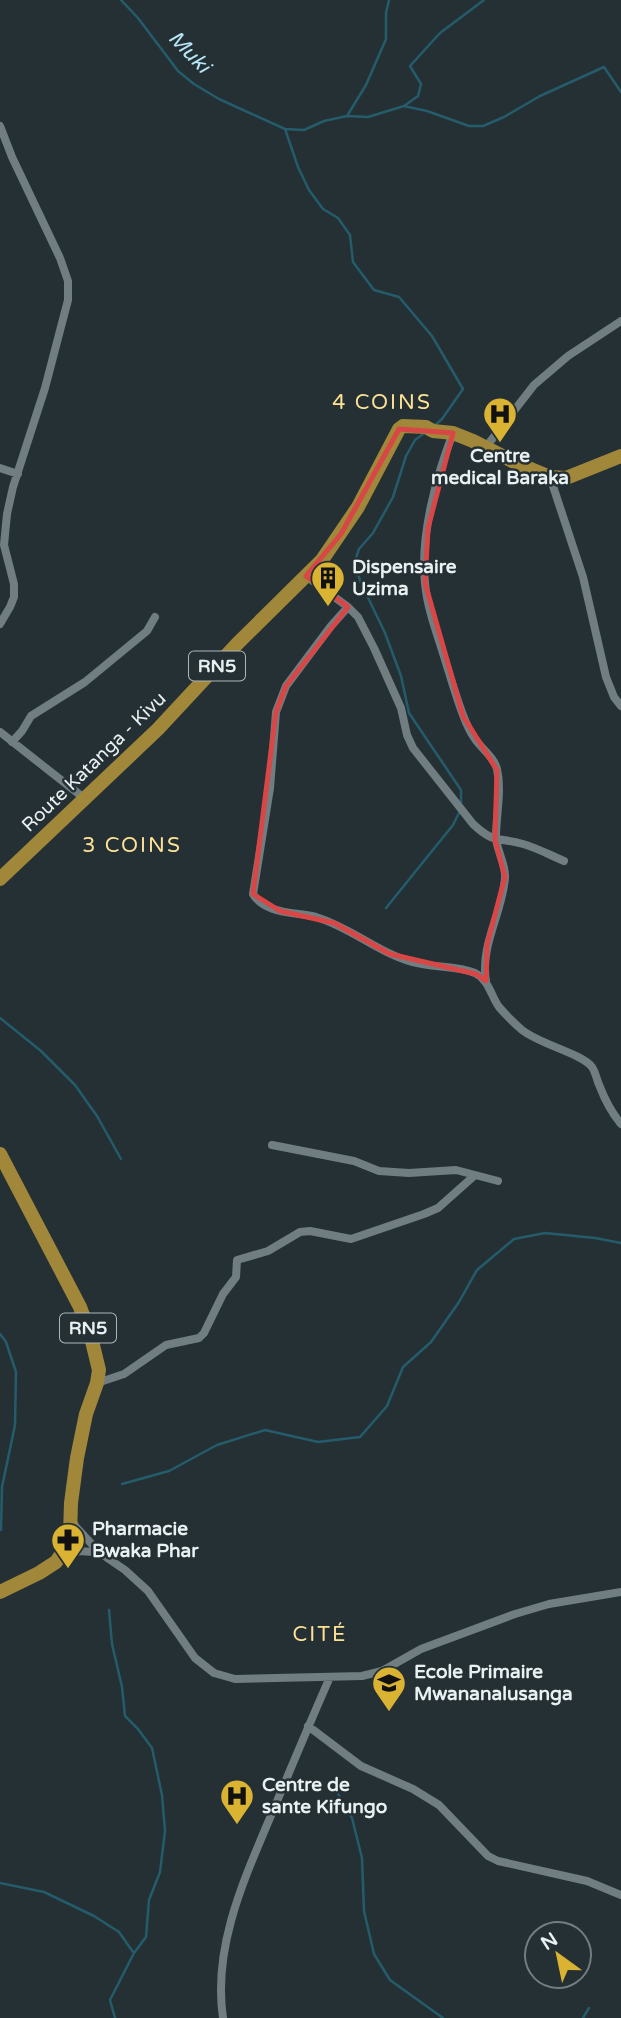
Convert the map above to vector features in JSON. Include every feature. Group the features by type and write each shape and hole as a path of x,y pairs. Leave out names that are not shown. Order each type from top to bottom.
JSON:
{"highway":[{"name":"Route Katanga - Kivu","path":"0,879 158,729 246,635 322,560 358,507 403,426 453,433 550,477"},
{"path":"550,477 566,478 621,456"},
{"name":"RN5","path":"0,1154 80,1307 99,1370 76,1458 70,1535 56,1562"},
{"path":"0,1592 56,1562"}],"street":[{"path":"0,126 68,281 64,321 7,514 4,545 14,584 14,597 0,625"},
{"path":"486,447 534,385 568,356 621,321"},
{"path":"453,433 440,471 424,546 425,583 433,623 463,716 474,737 495,762 497,770 499,808 495,840 501,854 505,877 487,945 484,968 486,981 499,1007 523,1031 585,1061 592,1068 606,1100 621,1124"},
{"path":"0,468 18,474"},
{"path":"550,477 583,577 606,677 621,706"},
{"path":"306,576 358,617 401,708 413,748 466,816 484,834 495,840 520,844 564,861"},
{"path":"348,607 286,686 276,712 270,789 253,894 255,899 266,906 334,923 373,946 410,962 463,970 486,981"},
{"path":"12,742 31,716 85,682 147,631 155,617"},
{"path":"0,732 84,798"},
{"path":"272,1144 354,1161 379,1171 409,1173 456,1170 498,1181"},
{"path":"97,1383 124,1374 166,1345 199,1338 223,1294 236,1277 239,1259 268,1251 300,1232 310,1231 351,1239 425,1214 438,1208 474,1176"},
{"path":"71,1518 100,1553 125,1570 148,1591 195,1658 214,1673 235,1679 362,1676 382,1671 421,1649 537,1607 621,1591"},
{"path":"56,1562 67,1554 79,1551 100,1553"},
{"path":"223,2018 222,1978 229,1924 260,1842 330,1677"},
{"path":"308,1726 361,1766 413,1788 433,1801 488,1856 498,1861 587,1881 621,1895"}],"highlighted area":[{"path":"399,429 453,433 428,528 425,583 463,716 497,770 495,840 505,877 487,945 486,981 476,974 390,954 334,923 280,911 253,894 276,712 286,686 348,607 306,576 341,534"}],"waterway":[{"name":"Muki","path":"121,0 178,71 194,84 219,99 285,129 304,130 324,121 347,116 368,117 404,106 469,126 483,126 604,67 621,92"},
{"path":"347,116 366,85 386,39 389,0"},
{"path":"404,106 418,96 421,84 410,66 440,33 484,0"},
{"path":"285,129 309,190 323,209 338,218 350,235 353,262 374,290 399,297 432,336 463,389 434,426"},
{"path":"426,432 415,440 406,456 393,497 373,533 359,549 354,564 401,676 409,713 461,790 461,805"},
{"path":"386,908 453,825 460,811"},
{"path":"0,1018 41,1051 75,1085 97,1116 121,1159"},
{"path":"122,1484 169,1471 217,1445 265,1430 318,1442 360,1437 387,1406 403,1367 431,1342 477,1270 514,1239 545,1233 621,1243"},
{"path":"0,1334 6,1342 16,1372 15,1425 2,1487 1,1530"},
{"path":"109,1610 112,1644 122,1687 125,1716 152,1748 162,1795 165,1831 160,1872 149,1900 146,1937 134,1953 110,2000 115,2018"},
{"path":"337,1792 352,1818 362,1858 364,1911 374,1954 390,1980 443,2018"},
{"path":"0,1883 44,1892 94,1916 119,1932 133,1952"},
{"path":"583,2018 589,2008"}],"place":[{"name":"Centre medical Baraka","path":"500,444"},
{"name":"Dispensaire Uzima","path":"328,608"},
{"name":"Pharmacie Bwaka Phar","path":"68,1570"},
{"name":"Ecole Primaire Mwananalusanga","path":"389,1713"},
{"name":"Centre de sante Kifungo","path":"237,1826"}],"district":[{"name":"4 COINS","path":"382,402"},
{"name":"3 COINS","path":"132,845"},
{"name":"CITÉ","path":"320,1634"}]}
